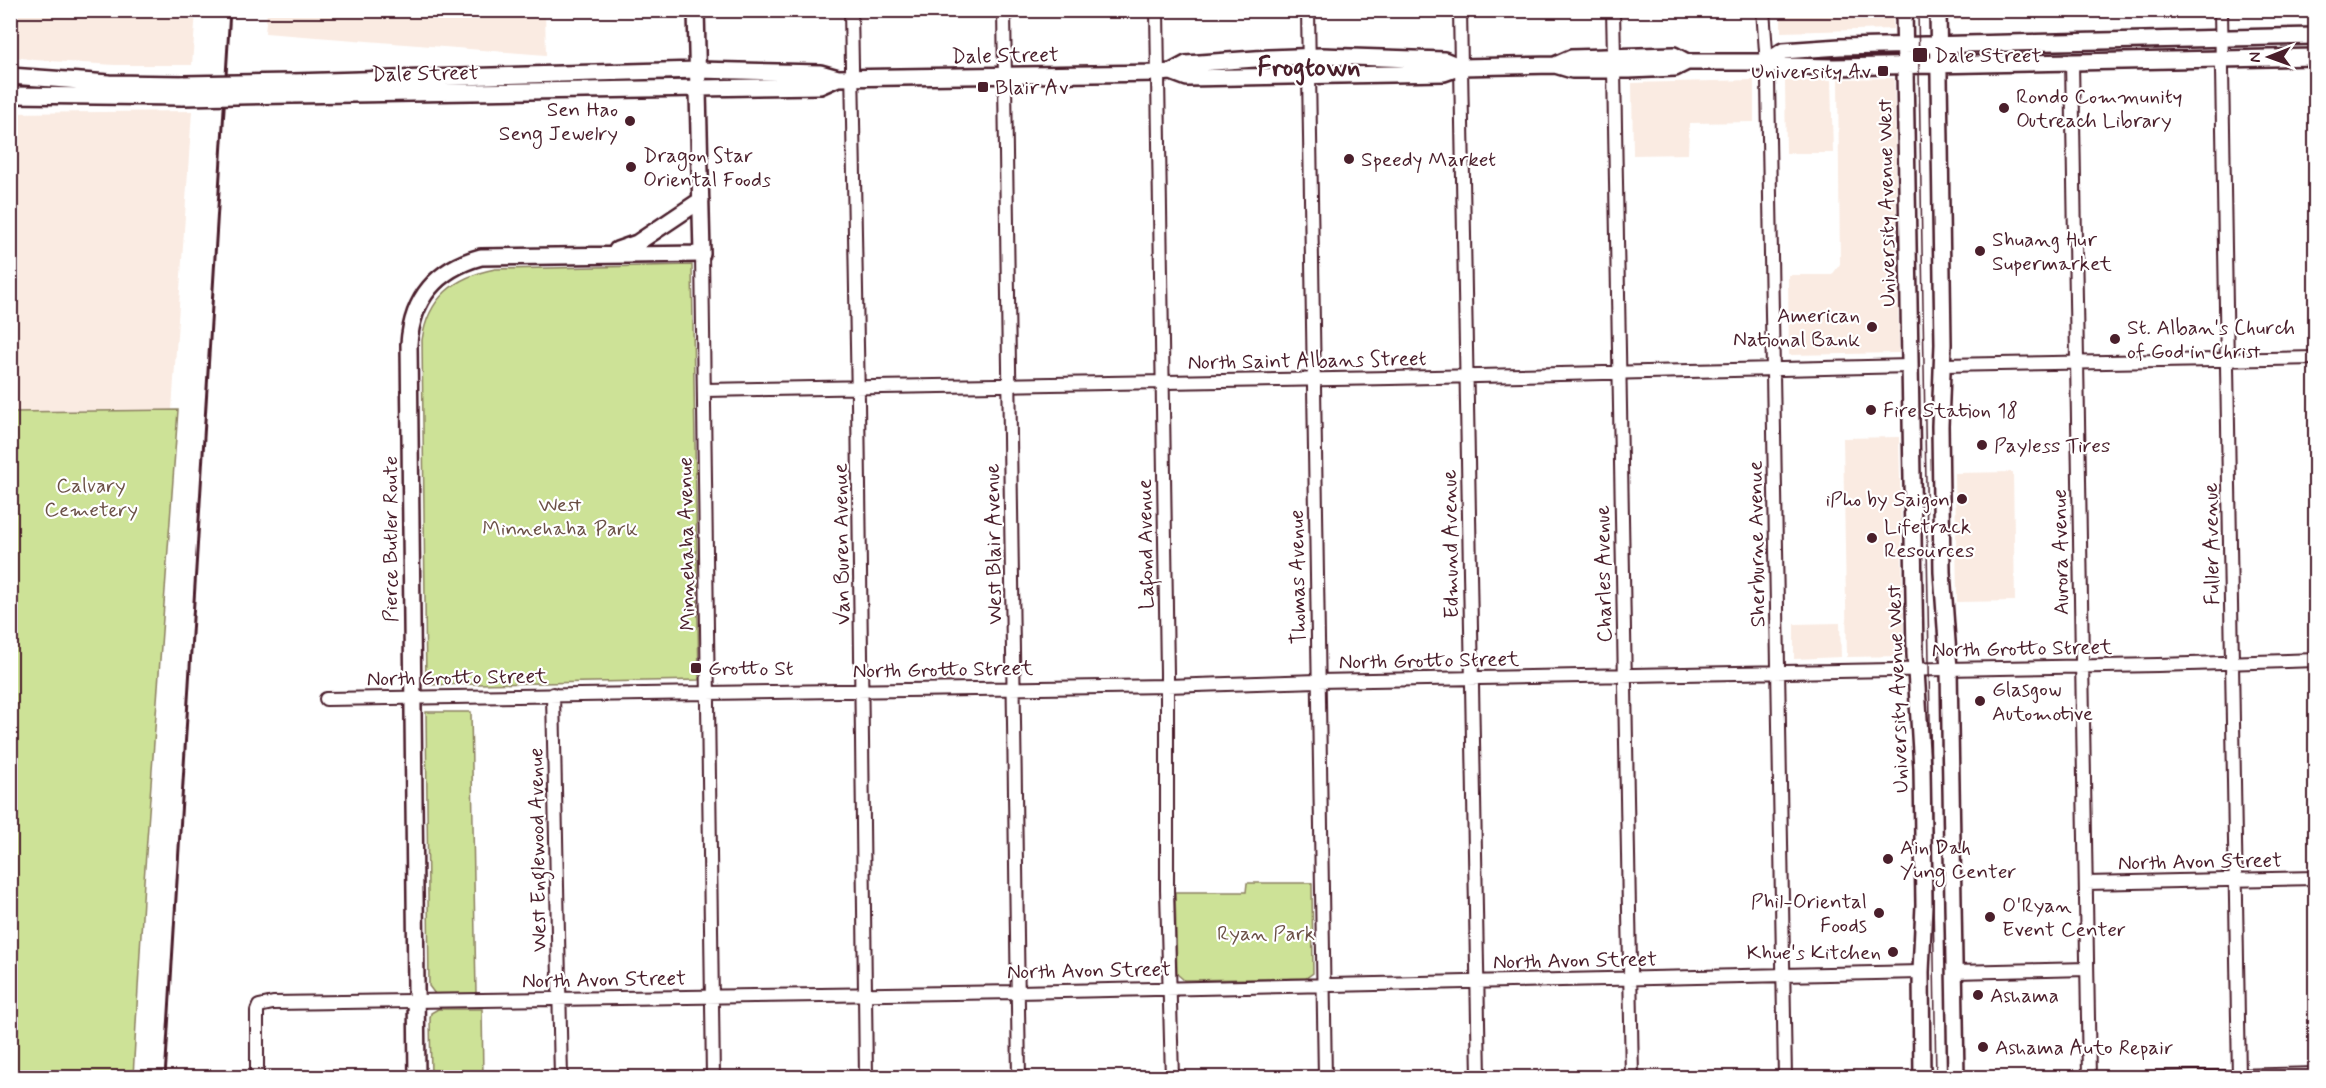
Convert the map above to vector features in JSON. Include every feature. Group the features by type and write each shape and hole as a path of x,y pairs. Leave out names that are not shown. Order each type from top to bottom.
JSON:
{"main road":[{"name":"Minnehaha Avenue","path":"696,10 702,254"},
{"name":"University Avenue West","path":"1904,10 1916,669 1923,802 1922,1077"},
{"path":"1938,10 1943,365 1940,426 1942,572 1948,669 1956,1077"},
{"name":"Dale Street","path":"1766,62 1783,51 1792,50 1938,44 2316,36"},
{"name":"Dale Street","path":"292,89 698,70 820,73 846,78 1165,72 1187,78 1444,73 1461,67 1555,65 1572,70 1674,55 1687,62 1766,62 1783,66 1834,68 2316,57"},
{"name":"Dale Street","path":"1165,72 1186,64 1309,56 1444,60 1461,67"},
{"name":"Dale Street","path":"10,76 183,91"},
{"name":"Dale Street","path":"10,95 292,89 820,86 846,78"},
{"path":"606,254 637,243 701,200"},
{"name":"Pierce Butler Route","path":"417,1077 409,344 411,325 417,308 430,286 441,276 467,261 498,255 702,254"}],"street":[{"name":"Van Buren Avenue","path":"851,10 846,78 858,388 866,1077"},
{"name":"West Blair Avenue","path":"1004,10 1019,1077"},
{"name":"Lafond Avenue","path":"1157,10 1165,72 1163,382 1167,890 1172,1077"},
{"name":"Thomas Avenue","path":"1308,10 1325,1077"},
{"name":"Edmund Avenue","path":"1460,10 1479,1077"},
{"name":"Charles Avenue","path":"1613,10 1632,1077"},
{"name":"Sherburne Avenue","path":"1763,10 1768,79 1785,1077"},
{"name":"Fuller Avenue","path":"2221,10 2239,1076"},
{"name":"Aurora Avenue","path":"2072,61 2090,1077"},
{"name":"Minnehaha Avenue","path":"702,254 713,1077"},
{"path":"1943,365 2316,358"},
{"name":"North Saint Albans Street","path":"705,390 1010,386 1910,366"},
{"name":"North Grotto Street","path":"326,699 1167,686 2316,660"},
{"name":"West Englewood Avenue","path":"553,694 561,1077"},
{"name":"North Avon Street","path":"2086,883 2316,878"},
{"path":"1954,972 2087,969"},
{"name":"North Avon Street","path":"257,1077 259,1006 273,1003 1018,992 1921,972"},
{"path":"2151,1077 2316,1074"}],"shaded area":[{"path":"1948,10 2138,11 2137,13 1955,20 1949,18"},
{"path":"10,11 196,11 192,65 115,65 34,60 11,56"},
{"path":"267,11 545,11 546,55 265,33"},
{"path":"1781,11 1893,11 1893,29 1781,32"},
{"path":"1894,78 1899,353 1789,355 1788,275 1832,275 1840,264 1838,79"},
{"path":"1754,80 1754,122 1689,123 1688,154 1633,155 1632,83"},
{"path":"1831,80 1833,153 1786,153 1785,81"},
{"path":"192,111 172,410 11,412 10,113"},
{"path":"1899,437 1904,656 1847,657 1843,438"},
{"path":"2013,472 2015,601 1957,602 1955,473"},
{"path":"1840,623 1841,657 1794,659 1794,624"}],"green space":[{"name":"West Minnehaha Park","path":"692,265 699,680 426,685 422,340 430,312 445,292 455,284 495,269"},
{"name":"Calvary Cemetery","path":"178,410 144,881 133,1077 11,1077 11,412"},
{"path":"426,712 471,712 476,994 435,994 429,986"},
{"name":"Ryan Park","path":"1247,883 1312,883 1313,973 1306,978 1184,980 1177,974 1175,892 1246,892"},
{"path":"438,1009 482,1009 483,1077 431,1077 430,1018 431,1013"}],"tram line":[{"path":"1918,10 1936,1078"}],"railway":[{"path":"165,1078 230,10"}],"place":[{"name":"Dale Street","path":"1920,55"},
{"name":"University Av","path":"1883,71"},
{"name":"Blair Av","path":"983,87"},
{"name":"Rondo Community Outreach Library","path":"2004,108"},
{"name":"Sen Hao Seng Jewelry","path":"630,121"},
{"name":"Speedy Market","path":"1349,159"},
{"name":"Dragon Star Oriental Foods","path":"631,167"},
{"name":"Shuang Hur Supermarket","path":"1980,251"},
{"name":"American National Bank","path":"1872,327"},
{"name":"St. Alban's Church of God in Christ","path":"2115,339"},
{"name":"Fire Station 18","path":"1871,410"},
{"name":"Payless Tires","path":"1982,445"},
{"name":"iPho by Saigon","path":"1962,499"},
{"name":"Lifetrack Resources","path":"1872,538"},
{"name":"Grotto St","path":"696,668"},
{"name":"Glasgow Automotive","path":"1980,701"},
{"name":"Ain Dah Yung Center","path":"1888,859"},
{"name":"Phil-Oriental Foods","path":"1879,913"},
{"name":"O'Ryan Event Center","path":"1990,917"},
{"name":"Khue's Kitchen","path":"1893,952"},
{"name":"Ashama","path":"1978,995"},
{"name":"Ashama Auto Repair","path":"1983,1047"}],"district":[{"name":"Frogtown","path":"1309,66"}]}
